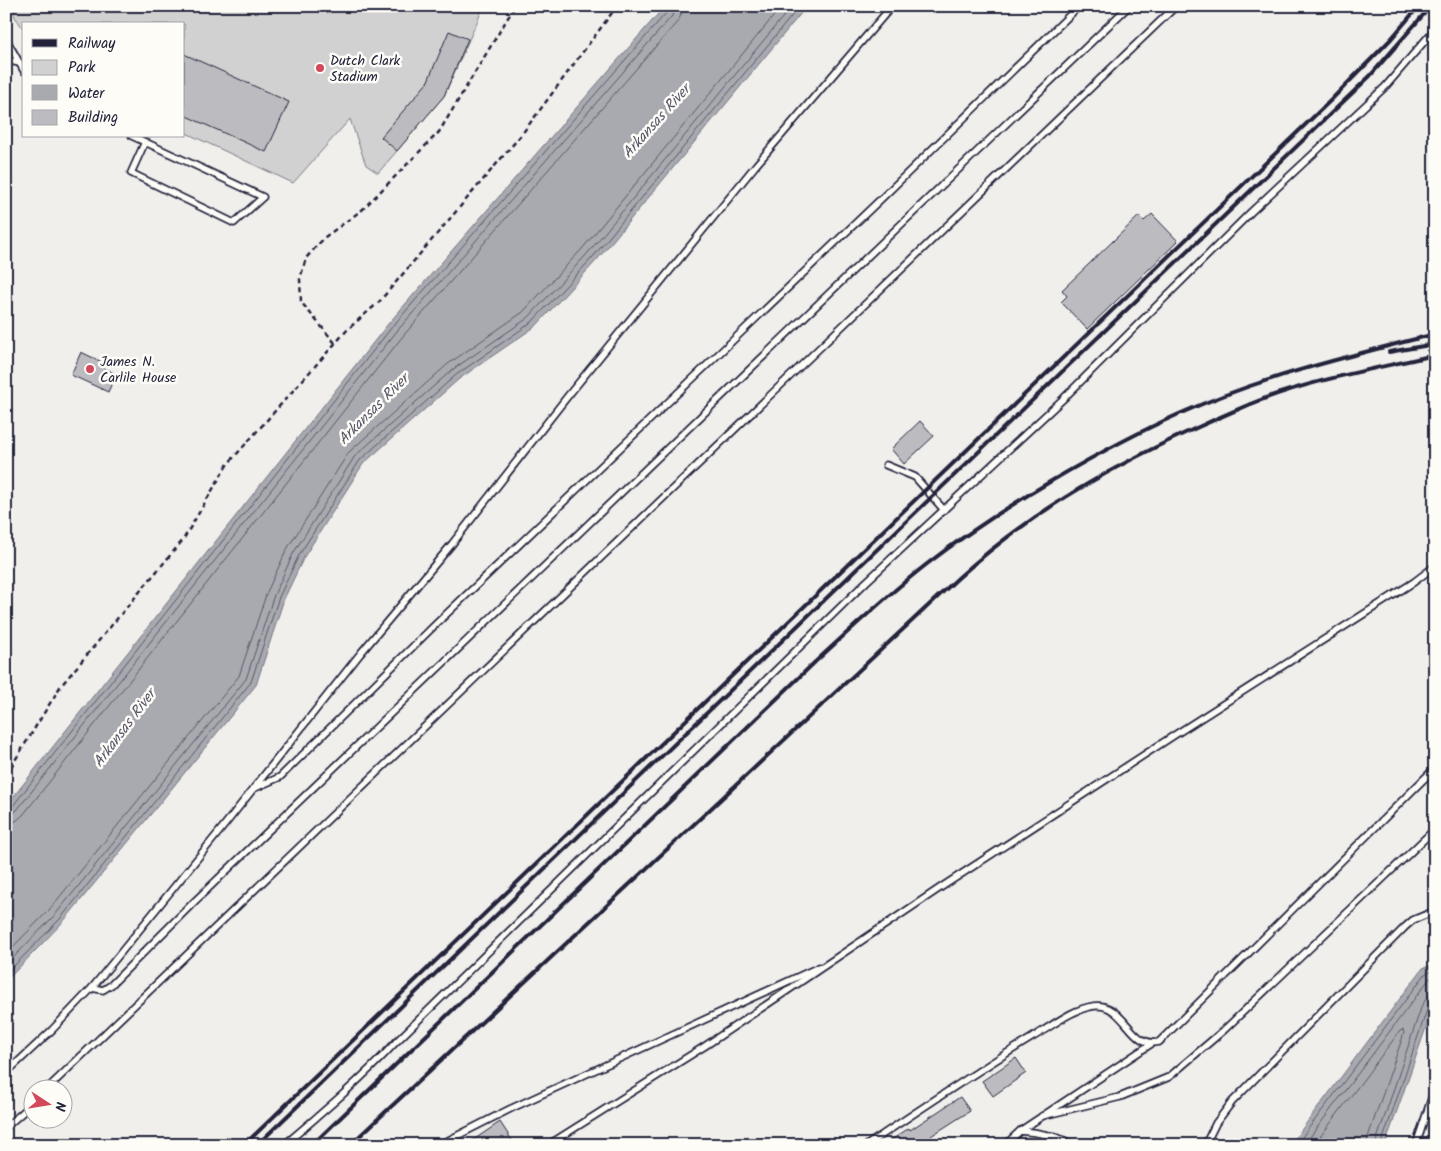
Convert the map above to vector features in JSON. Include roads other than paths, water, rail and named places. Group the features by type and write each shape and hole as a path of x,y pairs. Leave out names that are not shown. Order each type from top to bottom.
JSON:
{"lane":[{"path":"6,1073 52,1030 92,988 756,165 892,6"},
{"path":"255,788 280,777 465,596 877,203 1079,6"},
{"path":"92,988 103,990 111,985 195,902 1129,6"},
{"path":"58,1078 1176,6"},
{"path":"284,1145 336,1101 373,1066 816,631 1063,398 1252,212 1385,88 1435,29"},
{"path":"6,40 22,68"},
{"path":"6,60 20,64"},
{"path":"136,138 263,196 234,223 131,173 145,142"},
{"path":"886,465 915,477 944,510"},
{"path":"548,1145 706,1046 951,881 1414,582 1435,566"},
{"path":"996,1145 1005,1144 1042,1116 1151,1044 1159,1042 1435,768"},
{"path":"1042,1116 1120,1098 1169,1078 1224,1030 1435,829"},
{"path":"1205,1145 1216,1122 1232,1102 1405,927 1413,920 1435,911"},
{"path":"438,1145 510,1109 834,961"},
{"path":"867,1145 1082,1007 1100,1005 1112,1009 1134,1033 1151,1044"},
{"path":"1416,1145 1435,1088"},
{"path":"6,1128 22,1113"},
{"path":"1020,1131 1029,1131 1075,1145"}],"water":[{"name":"Arkansas River","path":"665,6 807,6 596,261 536,326 459,379 363,464 304,557 284,599 256,685 63,922 6,981 6,806 388,324"},
{"path":"1435,966 1435,1002 1385,1145 1290,1145 1423,968"}],"railway":[{"path":"244,1145 1331,100 1391,39 1419,6"},
{"path":"257,1145 1370,76 1431,6"},
{"path":"312,1145 814,663 869,612 957,541 1068,471 1179,414 1273,378 1435,334"},
{"path":"1389,352 1435,344"},
{"path":"350,1145 958,578 1038,515 1065,497 1123,464 1241,408 1316,382 1435,355"}],"place":[{"name":"Dutch Clark Stadium","path":"320,68"},
{"name":"James N. Carlile House","path":"90,369"}]}
